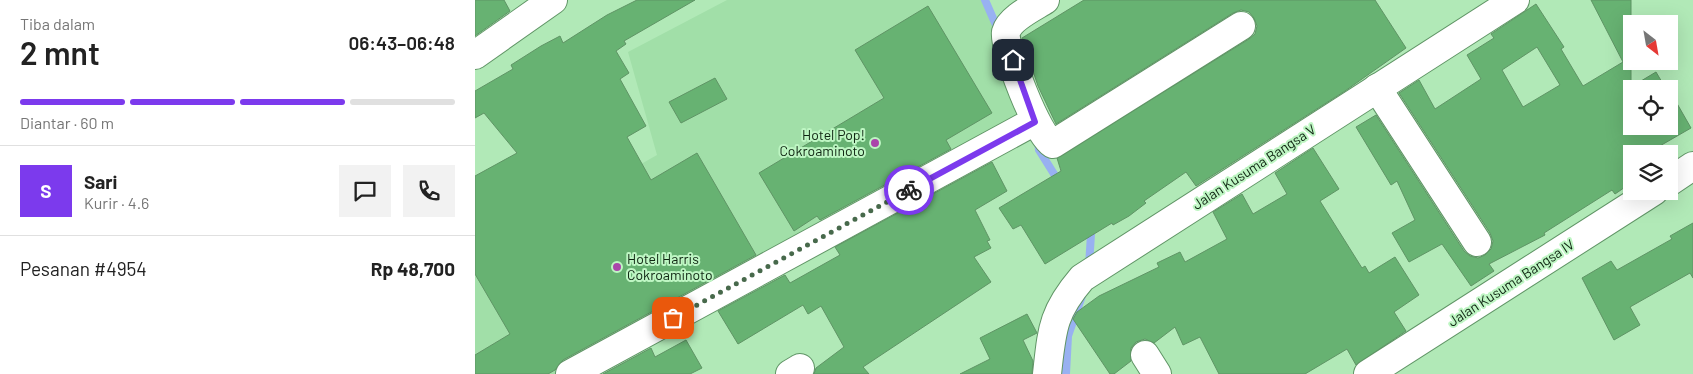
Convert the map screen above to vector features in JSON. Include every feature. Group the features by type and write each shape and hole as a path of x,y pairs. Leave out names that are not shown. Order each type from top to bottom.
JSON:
{"street":[{"path":"475,55 553,0"},
{"path":"1045,0 1012,23 1007,32 1009,51 1042,132 1053,144 1241,26"},
{"name":"Jalan Kusuma Bangsa V","path":"1047,374 1052,333 1058,311 1089,273 1515,0"},
{"path":"1377,88 1477,242"},
{"path":"571,374 1042,132"},
{"path":"1678,176 1693,166"},
{"name":"Jalan Kusuma Bangsa IV","path":"1368,374 1640,200"}],"shaded area":[{"path":"727,0 986,0 991,8 1017,119 560,374 475,374 475,258 657,155 628,52"}],"building":[{"path":"475,0 504,0 510,11 475,36"},
{"path":"637,0 695,0 624,41 626,44 616,51 629,73 620,79 646,126 627,137 651,180 697,153 756,255 563,360 555,370 548,374 475,374 475,355 510,334 475,274 475,176 517,153 484,113 475,118 475,91 513,69 511,65 541,46 560,36 563,43 607,15"},
{"path":"1084,0 1375,0 1406,48 1345,91 1196,186 1186,172 1144,201 1146,203 1129,216 1113,225 1112,223 1045,264 1021,225 1013,229 999,208 1061,171 1057,158 1249,39 1255,34 1257,26 1249,12 1241,10 1233,13 1056,124 1038,86 1022,38"},
{"path":"1591,0 1631,0 1631,15 1623,15 1623,62"},
{"path":"1536,4 1564,47 1561,49 1583,86 1623,62 1623,70 1631,70 1631,80 1623,80 1623,135 1678,135 1678,105 1691,128 1661,145 1623,145 1623,188 1615,194 1612,190 1544,233 1545,235 1489,264 1494,271 1471,286 1442,244 1409,262 1392,233 1415,220 1397,181 1391,185 1356,127 1376,115 1464,251 1470,256 1478,258 1485,255 1491,249 1493,241 1490,233 1399,93 1419,80 1435,109 1481,79 1467,55 1494,38 1491,34","holes":["1537,47 1560,85 1523,107 1502,70"]},
{"name":"Hotel Pop! Cokroaminoto","path":"928,6 992,113 946,140 951,149 820,220 817,216 794,231 759,173 884,98 855,50"},
{"path":"1656,72 1661,80 1643,80"},
{"path":"715,78 727,99 681,123 669,102"},
{"path":"1313,148 1339,189 1320,201 1362,268 1365,266 1369,273 1395,257 1419,295 1394,312 1406,331 1356,365 1347,349 1305,374 1219,374 1200,337 1183,345 1175,327 1154,343 1145,339 1136,342 1131,348 1131,361 1114,374 1110,374 1073,319 1077,312 1099,296 1159,267 1157,263 1180,252 1185,262 1227,239 1213,212 1242,194 1253,214 1287,194 1275,173"},
{"path":"992,162 1007,191 975,210 990,240 987,241 991,248 974,257 991,282 863,367 869,374 814,374 816,368 844,347 821,306 808,314 803,305 738,344 718,311 785,275 790,283 840,255 835,247"},
{"path":"1693,223 1693,278 1690,273 1630,307 1640,325 1614,340 1582,278 1611,261 1617,270 1672,239 1670,236"},
{"path":"1027,314 1037,333 1023,340 1033,361 1032,374 960,374 990,359 980,338"},
{"path":"686,340 702,368 690,374 603,374 651,348 655,357"}],"waterway":[{"path":"985,0 999,32"},
{"path":"1038,140 1039,150 1059,182"},
{"path":"1087,228 1091,234 1089,266"},
{"path":"1066,374 1068,336 1082,296"}],"way so far":[{"path":"673,318 909,190"}],"place":[{"name":"Hotel Pop! Cokroaminoto","path":"875,143"},
{"name":"Hotel Harris Cokroaminoto","path":"617,267"}],"route":[{"path":"909,190 1035,122 1013,60"}]}
